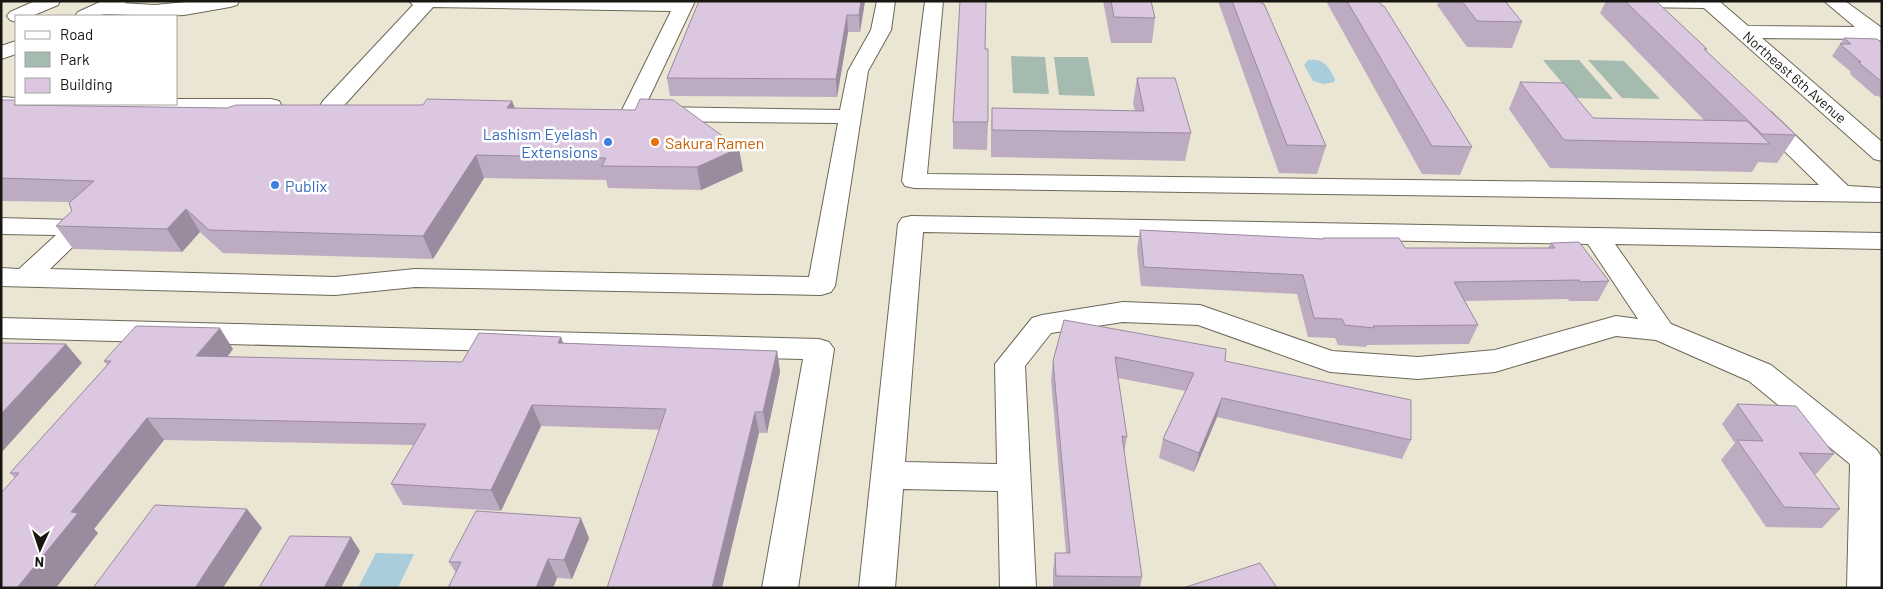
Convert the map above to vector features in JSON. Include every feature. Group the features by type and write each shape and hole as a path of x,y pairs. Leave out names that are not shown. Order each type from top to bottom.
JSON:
{"street":[{"path":"19,15 51,1"},
{"path":"87,15 110,5 155,11 184,9 230,1"},
{"path":"418,1 685,4 621,114 850,117"},
{"path":"312,106 428,1"},
{"path":"13,278 335,286 415,278 821,286 858,71 881,30 886,1"},
{"path":"934,1 914,181 1882,195"},
{"path":"1634,1 1708,2"},
{"path":"1643,1 1661,19"},
{"path":"1833,1 1879,34"},
{"name":"Northeast 6th Avenue","path":"1708,2 1882,154"},
{"path":"1,23 15,17"},
{"path":"1742,32 1879,34"},
{"path":"1,53 15,47"},
{"path":"1,104 15,104"},
{"path":"156,105 356,107"},
{"path":"1751,106 1841,193"},
{"path":"877,588 911,224 1882,241"},
{"path":"1,226 72,228 74,233 13,278"},
{"path":"1596,236 1661,331"},
{"path":"1018,588 1010,364 1042,325 1123,312 1200,315 1330,361 1418,368 1495,361 1616,326 1661,331 1760,373 1874,459 1865,588"},
{"path":"1,328 819,349 780,588"},
{"path":"888,475 1014,478"}],"green space":[{"path":"1011,56 1045,57 1049,94 1013,93"},
{"path":"1054,57 1088,57 1095,96 1059,95"},
{"path":"1543,60 1579,60 1613,99 1575,98"},
{"path":"1588,60 1624,61 1660,99 1622,98"}],"water":[{"path":"1308,60 1318,60 1325,64 1335,79 1334,82 1324,84 1313,81 1304,65"},
{"path":"376,553 414,554 398,588 358,588"}],"building":[{"path":"699,1 861,1 859,15 847,15 836,79 667,78"},
{"path":"960,1 986,1 985,49 988,49 988,122 953,122"},
{"path":"1111,1 1151,1 1155,18 1114,17"},
{"path":"1232,1 1261,1 1264,4 1326,146 1287,145"},
{"path":"1347,1 1379,1 1384,6 1472,147 1432,146"},
{"path":"1462,1 1505,1 1522,22 1477,21"},
{"path":"1625,1 1656,1 1796,135 1762,134"},
{"path":"1844,38 1877,39 1882,43 1882,82 1840,44 1851,44"},
{"path":"1137,78 1175,78 1191,133 992,130 992,108 1144,111"},
{"path":"1520,82 1564,83 1593,118 1747,121 1770,144 1564,140"},
{"path":"427,99 512,101 507,108 635,110 640,99 673,100 739,148 697,167 602,166 606,158 476,155 423,236 209,230 186,209 167,229 56,226 72,211 69,203 94,181 1,178 1,100 15,100 14,105 227,108 236,105 423,105"},
{"path":"1140,230 1323,239 1399,238 1405,248 1555,248 1551,243 1579,242 1609,281 1454,282 1478,325 1373,326 1374,328 1345,325 1342,319 1314,318 1303,275 1144,267"},
{"path":"1064,320 1226,349 1225,361 1411,400 1411,440 1222,398 1199,453 1163,439 1194,373 1115,357 1127,437 1122,436 1142,577 1056,576 1055,553 1070,553 1053,361"},
{"path":"136,326 220,328 196,356 462,362 479,333 561,337 558,343 777,351 763,412 755,412 712,588 607,588 666,409 532,405 491,490 391,484 426,424 147,418 71,512 78,513 17,588 1,588 1,493 19,473 10,473 111,361 104,361"},
{"path":"1,343 66,344 1,414"},
{"path":"1737,404 1796,406 1834,454 1799,453 1840,509 1784,507 1737,440 1763,441"},
{"path":"155,505 247,509 195,588 93,588"},
{"path":"476,511 581,518 564,560 548,559 536,588 448,588 461,562 449,562"},
{"path":"290,536 351,537 324,588 259,588"},
{"path":"1260,563 1277,588 1183,588"}],"place":[{"name":"Lashism Eyelash Extensions","path":"608,142"},
{"name":"Sakura Ramen","path":"655,142"},
{"name":"Publix","path":"275,185"}]}
